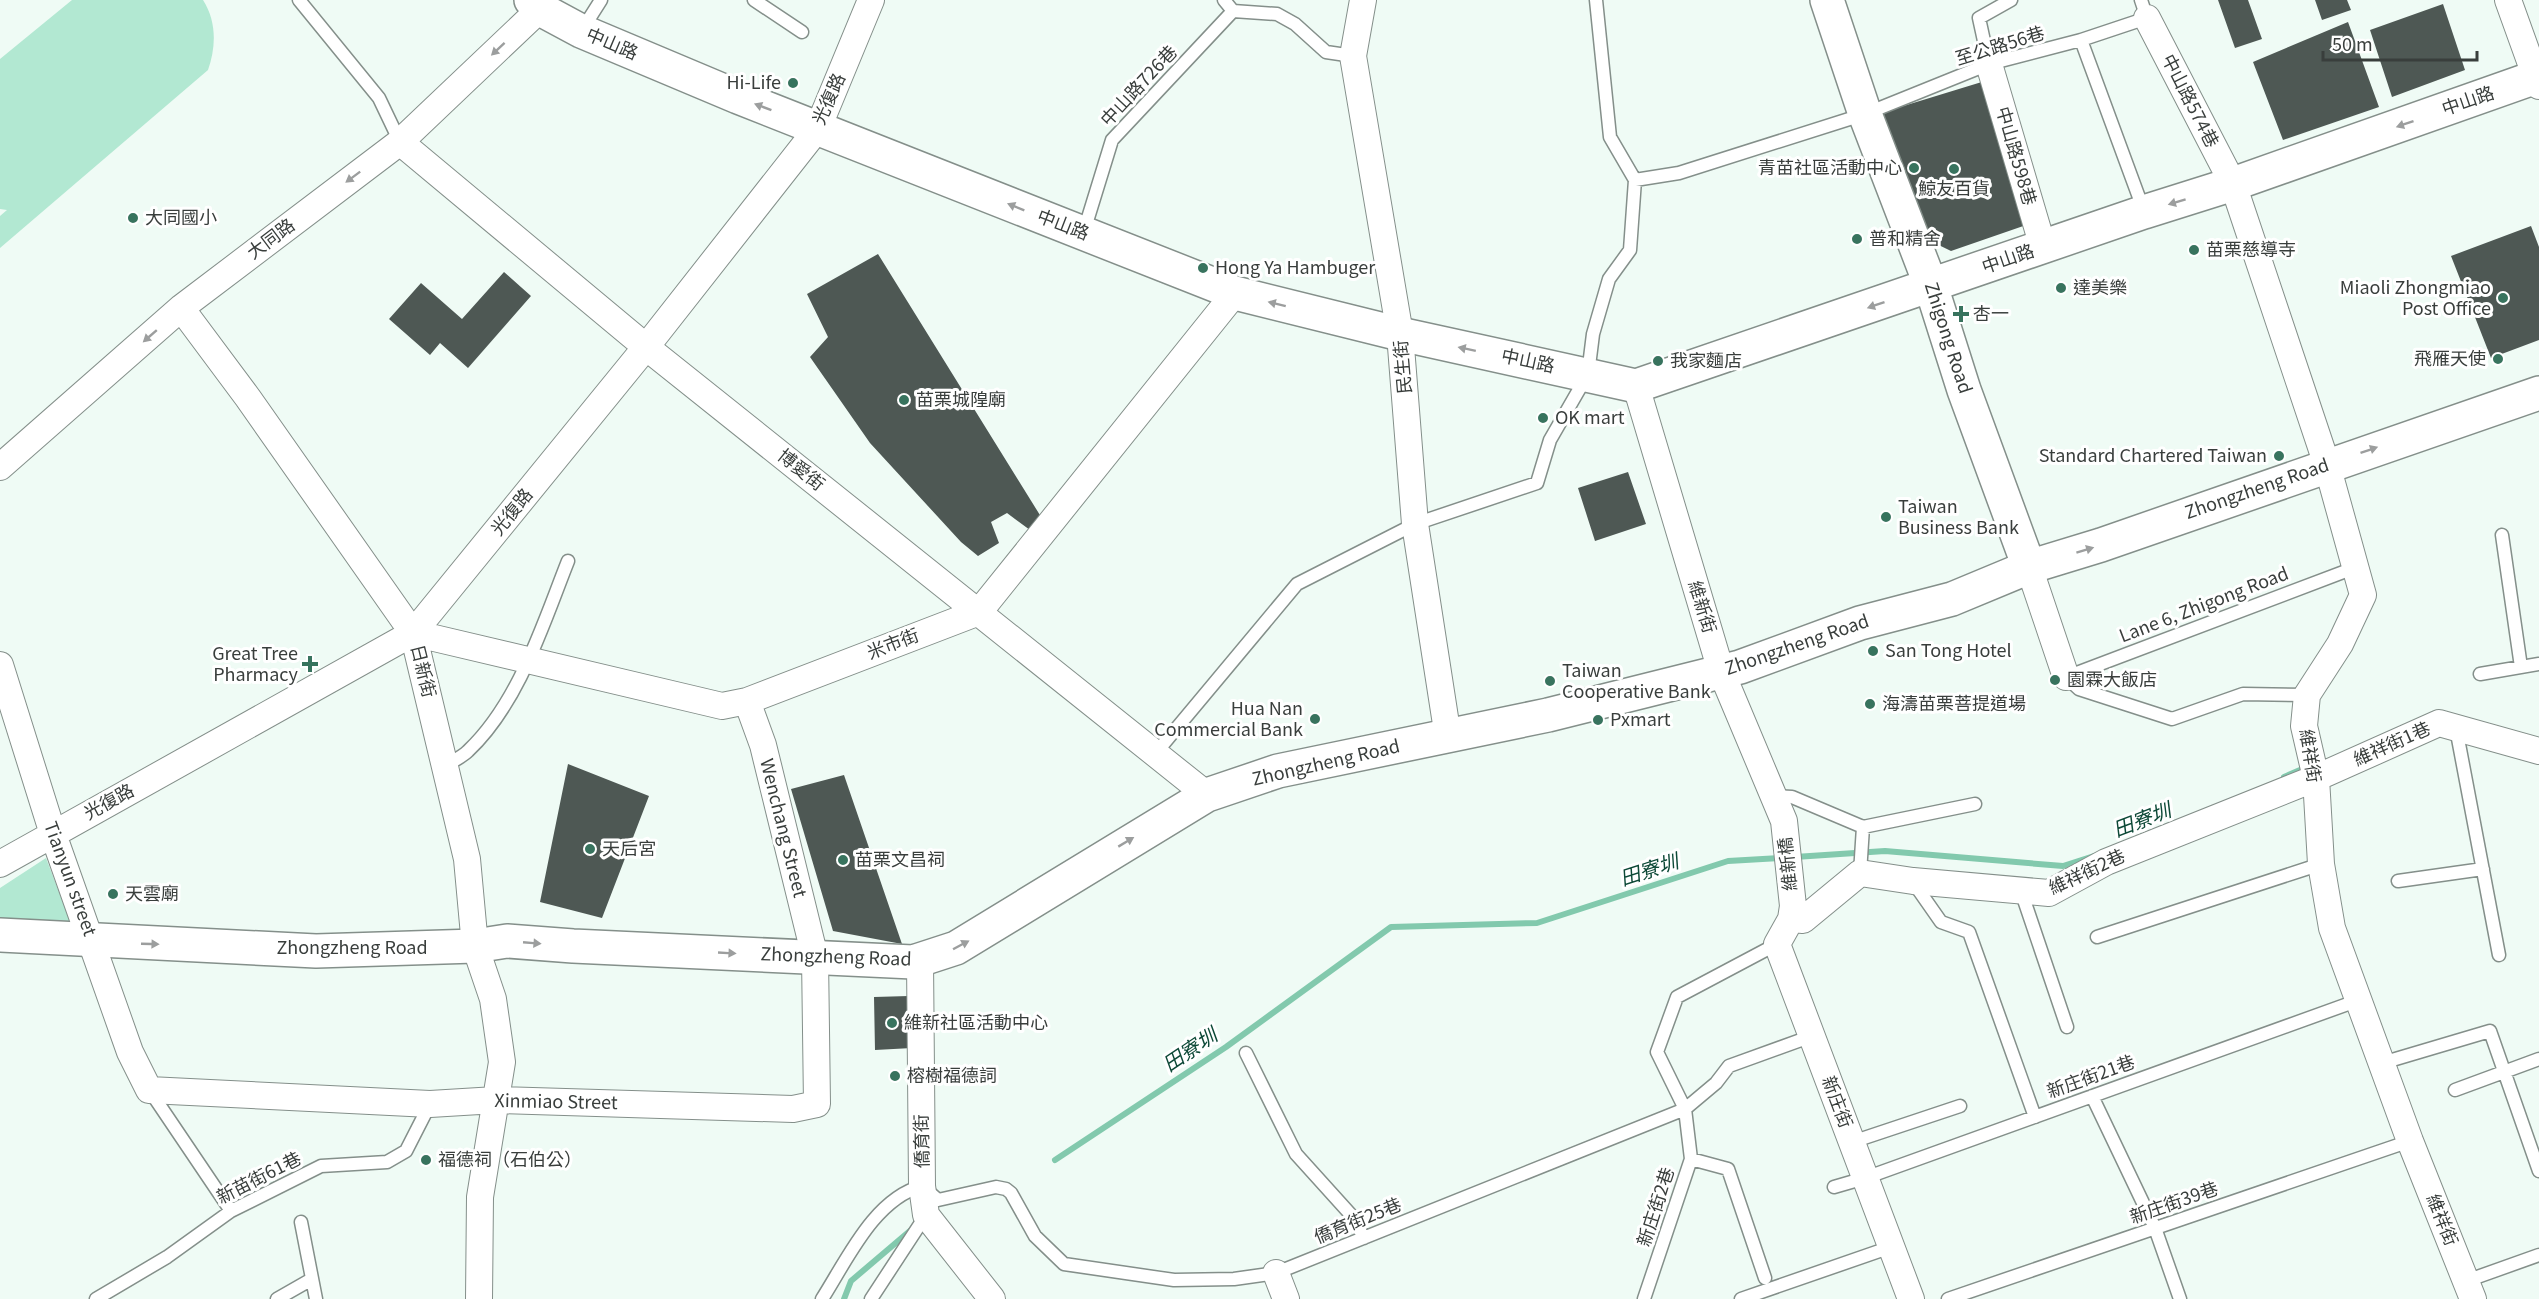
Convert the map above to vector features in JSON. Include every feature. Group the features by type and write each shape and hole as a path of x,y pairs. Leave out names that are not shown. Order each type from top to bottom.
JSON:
{"street":[{"name":"光復路","path":"0,864 413,633 646,347 818,128 871,0"},
{"name":"民生街","path":"1363,0 1353,56 1400,334 1415,524 1448,737"},
{"name":"Zhigong Road","path":"1827,0 1865,114 1931,286 1964,390 2030,567 2066,676"},
{"path":"2508,0 2538,80"},
{"name":"大同路","path":"0,468 181,308 400,142 535,4"},
{"name":"中山路","path":"535,4 581,31 818,128 1235,293 1400,334 1636,386 2538,80"},
{"name":"中山路574巷","path":"2144,9 2233,184"},
{"name":"中山路598巷","path":"1989,64 2043,247"},
{"name":"博愛街","path":"400,142 646,347 1207,795"},
{"name":"維祥街","path":"2233,184 2327,465 2363,595 2340,644 2307,695 2304,726 2316,778 2321,864 2332,928 2410,1141 2470,1290"},
{"path":"978,612 1235,293"},
{"name":"日新街","path":"181,308 248,398 413,633 467,859 474,946 494,999 500,1041 502,1062 480,1197 479,1299"},
{"name":"維新街","path":"1636,386 1721,671 1784,822"},
{"name":"Zhongzheng Road","path":"0,935 316,951 474,946 507,940 573,946 814,957 890,963 920,960 963,943 1035,897 1207,795 1278,771 1448,737 1740,667 1860,623 1952,599 2030,567 2101,545 2539,393"},
{"name":"米市街","path":"413,633 722,706 747,701 978,612"},
{"name":"Tianyun street","path":"0,665 53,834 130,1052 149,1090"},
{"name":"Wenchang Street","path":"747,701 763,745 814,957"},
{"name":"維祥街1巷","path":"2316,778 2439,723 2539,751"},
{"name":"維祥街2巷","path":"1860,873 1913,881 2049,893 2106,862 2316,778"},
{"name":"維新橋","path":"1784,822 1792,913"},
{"path":"1777,944 1792,913 1803,920 1860,873"},
{"name":"新庄街","path":"1777,944 1911,1299"},
{"name":"Xinmiao Street","path":"149,1090 430,1104 496,1100 793,1109 817,1104 814,957"},
{"name":"僑育街","path":"920,960 929,1200"},
{"path":"929,1200 992,1299"},
{"path":"1276,1273 1286,1299"}],"lane":[{"path":"299,0 379,98 400,142"},
{"path":"581,31 601,0"},
{"path":"754,0 802,32"},
{"path":"1224,0 1233,12 1277,14 1295,24 1326,52 1353,56"},
{"path":"1155,754 1297,584 1415,524 1537,483 1550,440 1588,374 1593,334 1610,279 1630,250 1635,180 1610,137 1596,0"},
{"path":"1989,64 1979,18 2011,0"},
{"name":"至公路56巷","path":"1635,180 1679,174 1865,114 1989,64 2081,40 2144,9"},
{"name":"中山路726巷","path":"1083,232 1112,140 1233,12"},
{"path":"2081,40 2144,212"},
{"path":"2502,535 2522,667"},
{"path":"445,766 467,752 495,721 528,662 568,561"},
{"name":"Lane 6, Zhigong Road","path":"2066,676 2354,568"},
{"path":"2480,674 2539,664"},
{"path":"2066,676 2079,689 2172,718 2243,694 2307,695"},
{"path":"2456,728 2499,955"},
{"path":"1774,796 1792,797 1863,827 1975,804"},
{"path":"1860,873 1863,827"},
{"path":"2097,937 2321,864"},
{"path":"2398,881 2483,869"},
{"path":"1913,881 1941,922 1970,932 2036,1116"},
{"path":"2021,891 2067,1027"},
{"name":"新庄街2巷","path":"1644,1299 1691,1159 1685,1109 1657,1052 1677,998 1777,944"},
{"name":"新庄街21巷","path":"1834,1187 1866,1178 2359,1000"},
{"path":"2382,1063 2490,1031 2539,1171"},
{"name":"僑育街25巷","path":"929,1200 996,1187 1006,1189 1011,1193 1035,1236 1064,1264 1174,1280 1234,1279 1276,1273 1685,1109 1716,1083 1729,1066 1812,1036"},
{"path":"1246,1053 1296,1154 1352,1216 1364,1238"},
{"path":"2455,1090 2539,1059"},
{"path":"149,1090 231,1211"},
{"path":"2091,1096 2155,1228 2180,1299"},
{"name":"新苗街61巷","path":"96,1299 167,1257 231,1211 321,1166 387,1162 406,1151 430,1104"},
{"path":"1852,1142 1960,1106"},
{"name":"新庄街39巷","path":"1948,1299 2410,1141"},
{"path":"1691,1159 1728,1169 1765,1278"},
{"path":"822,1299 884,1207 909,1189 929,1200 871,1299"},
{"path":"301,1222 316,1299"},
{"path":"1741,1299 1891,1247"},
{"path":"2470,1290 2539,1255"},
{"path":"277,1299 312,1279"}],"green space":[{"path":"72,0 203,0 213,26 214,44 211,61 208,70 0,248 0,216 7,210 0,209 0,59"},
{"path":"46,858 73,929 0,928 0,888"}],"building":[{"path":"2218,0 2248,0 2262,39 2235,48"},
{"path":"2315,0 2347,0 2351,10 2322,20"},
{"path":"2443,4 2465,70 2392,97 2370,30"},
{"path":"2348,22 2379,107 2283,140 2253,62"},
{"name":"鯨友百貨","path":"1985,81 2032,223 1951,251 1916,234 1874,115"},
{"name":"Miaoli Zhongmiao Post Office","path":"2531,226 2539,247 2539,340 2491,358 2451,256"},
{"name":"苗栗城隍廟","path":"878,254 1043,520 1030,530 1007,513 991,522 999,543 978,556 961,542 870,443 810,357 828,337 807,294"},
{"path":"504,272 531,296 468,368 440,343 430,355 389,319 421,283 462,319"},
{"path":"1628,472 1646,524 1595,541 1578,488"},
{"name":"天后宮","path":"568,764 649,796 602,918 540,902"},
{"name":"苗栗文昌祠","path":"844,775 902,944 833,931 791,789"},
{"name":"維新社區活動中心","path":"909,996 912,1048 875,1050 874,997"}],"waterway":[{"name":"田寮圳","path":"2284,777 2307,767"},
{"name":"田寮圳","path":"1795,857 1885,851 2063,866 2094,856"},
{"name":"田寮圳","path":"1055,1160 1226,1047 1391,927 1537,923 1728,861 1781,858"},
{"name":"田寮圳","path":"844,1299 851,1281 911,1230"}],"place":[{"name":"Hi-Life","path":"793,83"},
{"name":"青苗社區活動中心","path":"1914,168"},
{"name":"鯨友百貨","path":"1954,169"},
{"name":"大同國小","path":"133,218"},
{"name":"普和精舍","path":"1857,239"},
{"name":"苗栗慈導寺","path":"2194,250"},
{"name":"Hong Ya Hambuger","path":"1203,268"},
{"name":"達美樂","path":"2061,288"},
{"name":"Miaoli Zhongmiao Post Office","path":"2503,298"},
{"name":"杏一","path":"1961,314"},
{"name":"飛雁天使","path":"2498,359"},
{"name":"我家麵店","path":"1658,361"},
{"name":"苗栗城隍廟","path":"904,400"},
{"name":"OK mart","path":"1543,418"},
{"name":"Standard Chartered Taiwan","path":"2279,456"},
{"name":"Taiwan Business Bank","path":"1886,517"},
{"name":"San Tong Hotel","path":"1873,651"},
{"name":"Great Tree Pharmacy","path":"310,664"},
{"name":"園霖大飯店","path":"2055,680"},
{"name":"Taiwan Cooperative Bank","path":"1550,681"},
{"name":"海濤苗栗菩提道場","path":"1870,704"},
{"name":"Hua Nan Commercial Bank","path":"1315,719"},
{"name":"Pxmart","path":"1598,720"},
{"name":"天后宮","path":"590,849"},
{"name":"苗栗文昌祠","path":"843,860"},
{"name":"天雲廟","path":"113,894"},
{"name":"維新社區活動中心","path":"892,1023"},
{"name":"榕樹福德詞","path":"895,1076"},
{"name":"福德祠（石伯公）","path":"426,1160"}]}
